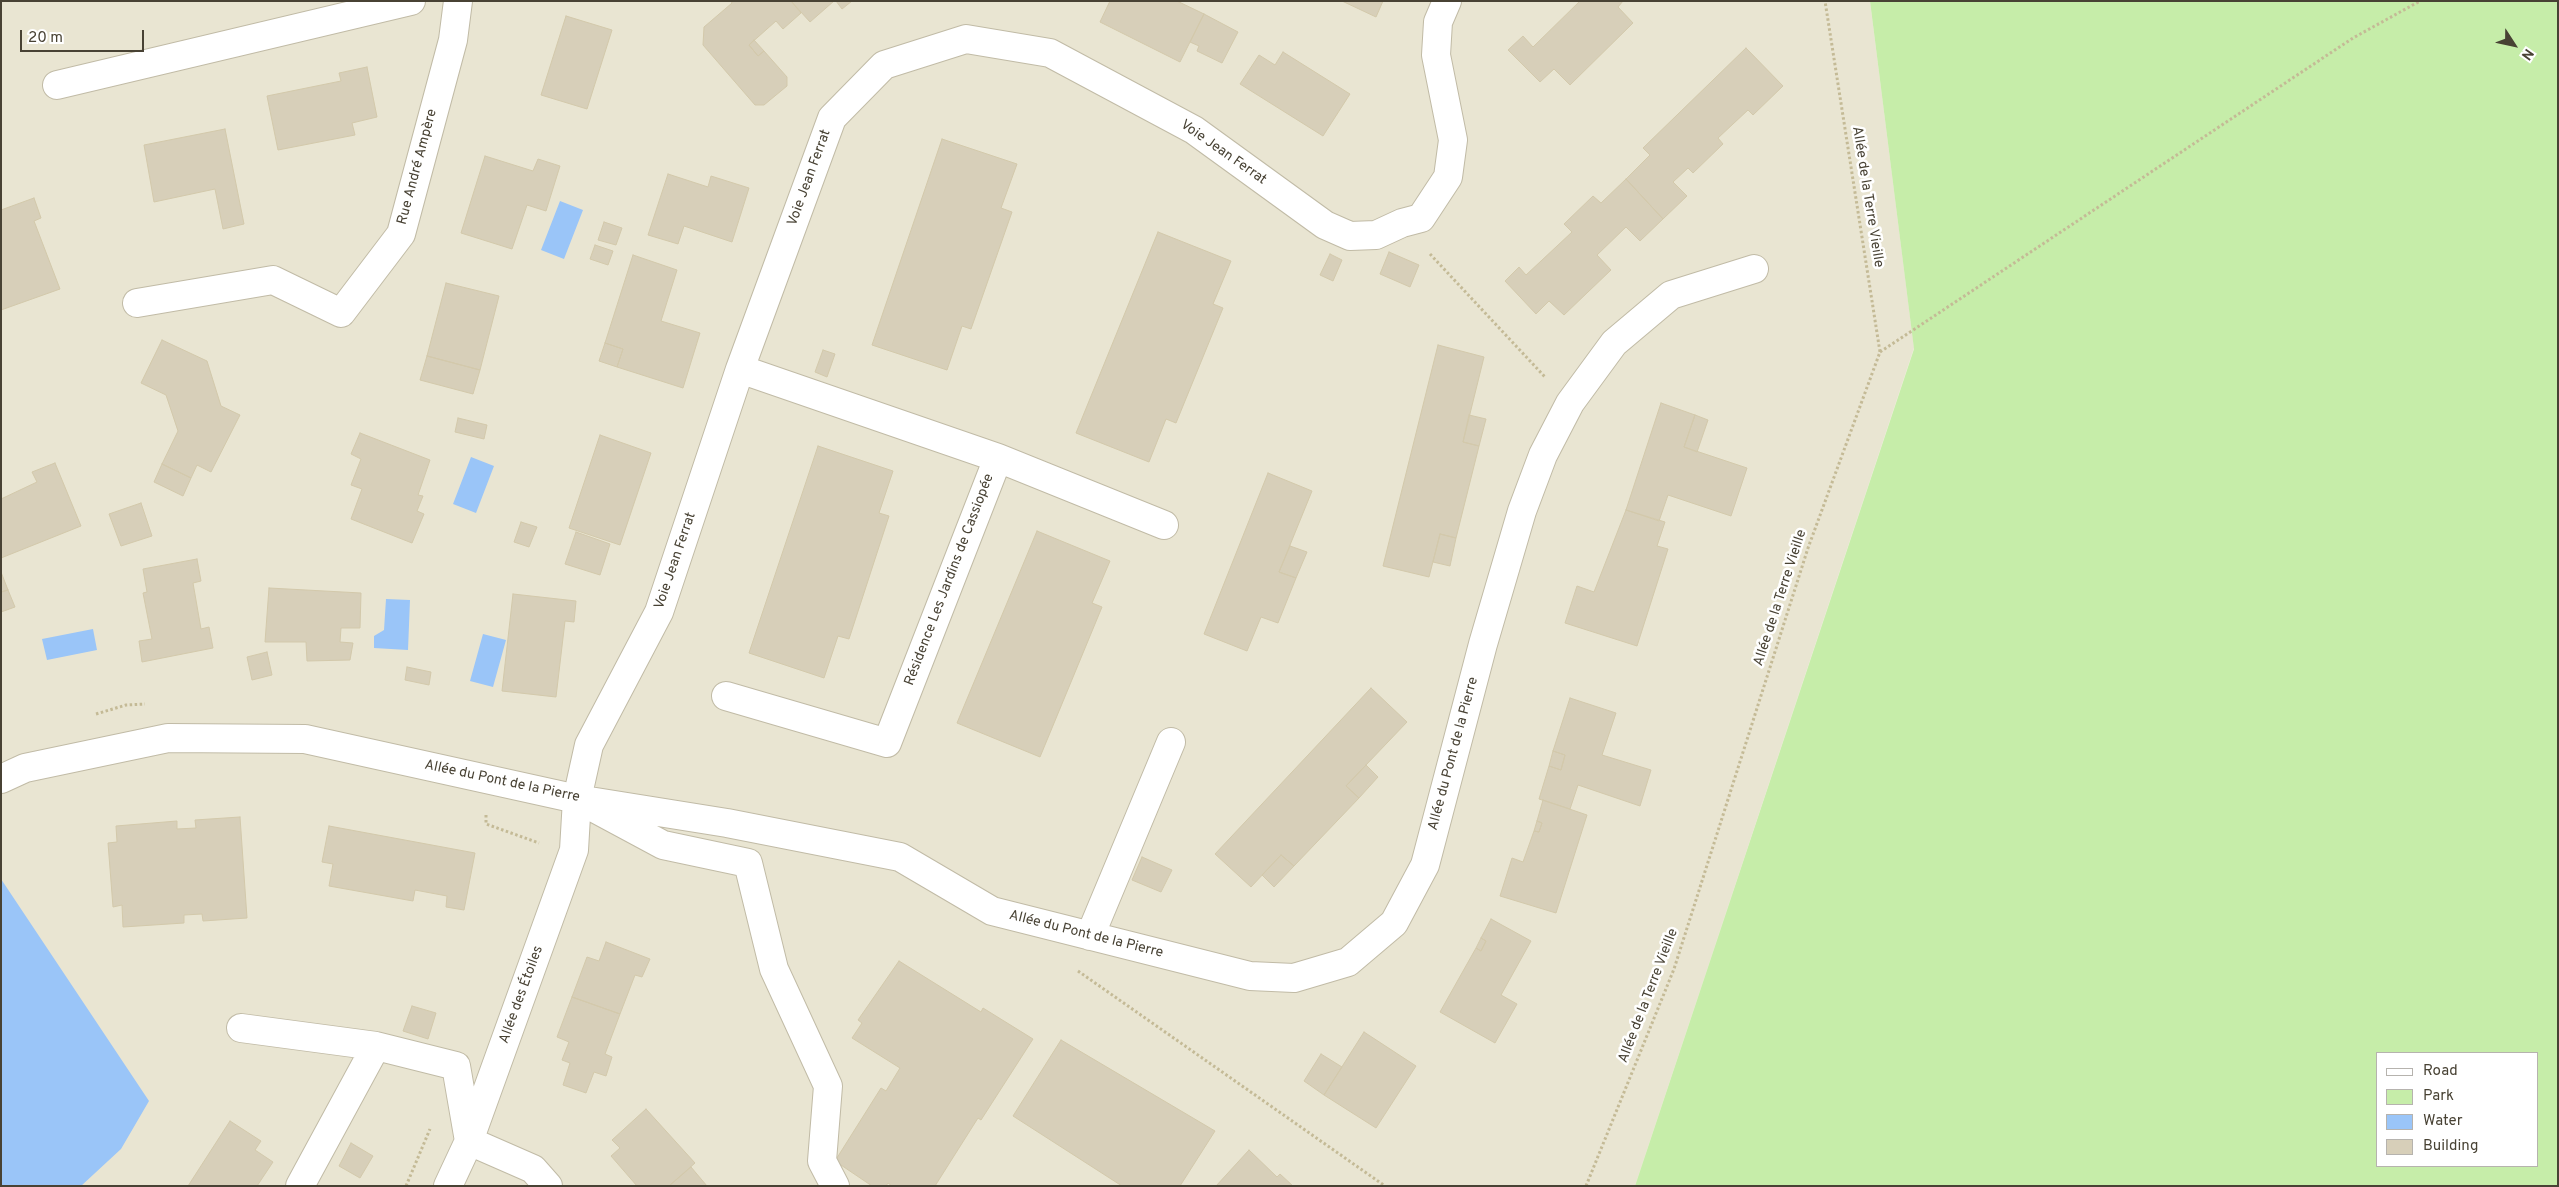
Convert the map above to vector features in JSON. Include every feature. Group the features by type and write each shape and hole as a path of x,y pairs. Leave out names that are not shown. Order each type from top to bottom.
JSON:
{"street":[{"path":"57,85 411,1"},
{"name":"Rue André Ampère","path":"137,302 273,280 341,313 400,234 453,40 458,1"},
{"name":"Voie Jean Ferrat","path":"577,799 589,745 660,612 740,369 832,118 884,65 966,39 1050,53 1194,130 1325,225 1350,236 1376,235 1402,223 1421,218 1448,176 1453,140 1436,55 1438,22 1447,1"},
{"name":"Allée du Pont de la Pierre","path":"1,780 25,768 168,738 304,739 577,799 727,823 900,857 992,911 1250,976 1294,978 1348,962 1394,922 1425,865 1483,644 1522,511 1543,455 1570,403 1614,343 1671,295 1754,269"},
{"name":"Résidence Les Jardins de Cassiopée","path":"726,696 887,743 998,458 740,369"},
{"path":"998,458 1164,525"},
{"path":"1090,936 1171,742"},
{"path":"577,799 663,845 748,863 774,969 828,1086 822,1161 835,1186"},
{"name":"Allée des Étoiles","path":"448,1186 469,1142 574,850 577,799"},
{"path":"241,1028 376,1046 456,1066 469,1142 533,1169 548,1186"},
{"path":"300,1186 376,1046"}],"path":[{"name":"Allée de la Terre Vieille","path":"1586,1186 1674,969 1808,548 1880,352 1825,1"},
{"path":"1880,352 2353,38 2420,1"},
{"path":"1402,223 1570,403"},
{"path":"488,779 486,824 541,843 538,853"},
{"path":"1074,968 1385,1186"},
{"path":"406,1186 431,1126"}],"shaded area":[{"path":"1,1 1870,1 1914,348 1635,1186 1,1186"}],"green space":[{"path":"1870,1 2558,1 2558,1186 1635,1186 1914,349"}],"water":[{"path":"560,201 583,210 564,259 541,250"},
{"path":"471,457 494,466 476,513 453,504"},
{"path":"386,599 410,600 408,650 374,648 374,636 384,630"},
{"path":"93,629 97,650 47,660 42,639"},
{"path":"483,634 506,640 493,687 470,681"},
{"path":"1,879 149,1101 121,1149 81,1186 1,1186"}],"building":[{"path":"731,1 791,1 801,13 783,29 776,21 749,45 758,56 764,51 787,77 787,86 764,105 755,105 703,45 704,27 732,3"},
{"path":"791,1 834,1 810,22"},
{"path":"836,1 852,1 842,9"},
{"path":"1110,1 1177,1 1204,14 1180,62 1100,22"},
{"path":"1342,1 1383,1 1376,17"},
{"path":"1580,1 1623,1 1618,7 1633,23 1570,85 1554,69 1540,82 1508,50 1523,36 1533,47"},
{"path":"1204,14 1238,32 1222,63 1197,51 1199,46 1190,42"},
{"path":"566,16 612,30 587,109 541,95"},
{"path":"754,40 764,51 758,56 749,45"},
{"path":"1746,48 1783,86 1753,115 1748,110 1718,138 1723,144 1693,173 1688,168 1673,182 1687,196 1663,219 1626,179 1650,155 1643,148"},
{"path":"1283,52 1350,94 1323,136 1240,84 1259,55 1275,65"},
{"path":"367,67 377,117 352,123 355,135 278,150 267,96 341,81 339,73"},
{"path":"225,129 244,224 223,229 215,189 154,202 144,145"},
{"path":"942,139 1017,164 1001,208 1012,212 971,329 962,326 947,370 872,345"},
{"path":"485,156 533,171 538,159 560,166 546,211 527,205 512,249 461,233"},
{"path":"668,174 708,187 711,176 749,188 732,242 684,226 678,244 648,235"},
{"path":"1626,179 1663,219 1640,241 1626,227 1597,255 1611,270 1564,315 1549,301 1536,314 1505,281 1519,267 1526,275 1572,232 1564,224 1593,196 1601,203"},
{"path":"34,198 41,218 34,221 60,289 1,310 1,210"},
{"path":"604,222 622,228 616,245 598,240"},
{"path":"1158,232 1231,261 1213,304 1223,308 1176,423 1166,419 1149,462 1076,433"},
{"path":"595,245 613,251 608,265 590,259"},
{"path":"1389,252 1419,265 1410,287 1380,274"},
{"path":"1330,254 1342,260 1333,281 1320,275"},
{"path":"633,255 677,270 661,321 700,333 683,388 617,367 623,349 605,343"},
{"path":"446,283 499,296 480,370 427,356"},
{"path":"162,340 207,361 221,406 240,415 211,472 197,465 191,478 162,464 178,431 166,395 141,383"},
{"path":"605,343 623,349 617,367 599,361"},
{"path":"1438,345 1484,357 1463,442 1479,446 1456,538 1440,534 1429,577 1383,566"},
{"path":"823,350 835,354 827,377 815,372"},
{"path":"427,356 480,370 473,394 420,380"},
{"path":"1661,403 1695,415 1684,447 1747,468 1731,516 1668,495 1659,521 1626,510"},
{"path":"1469,415 1486,419 1479,446 1463,442"},
{"path":"1695,415 1708,420 1697,452 1684,447"},
{"path":"458,418 487,425 484,439 455,432"},
{"path":"360,433 430,460 418,495 423,496 417,511 424,514 412,543 351,519 362,489 351,485 361,459 351,454"},
{"path":"600,435 651,453 620,545 569,528"},
{"path":"818,446 893,471 879,513 889,516 849,639 838,636 824,678 749,653"},
{"path":"55,463 81,526 1,558 1,499 37,482 32,472"},
{"path":"162,464 191,478 183,496 154,482"},
{"path":"1268,473 1312,491 1279,572 1296,578 1278,623 1261,617 1247,651 1204,634"},
{"path":"141,503 152,536 121,546 109,514"},
{"path":"1626,510 1665,522 1657,546 1668,549 1637,646 1565,623 1577,586 1594,592"},
{"path":"521,522 537,527 529,547 514,542"},
{"path":"1037,531 1110,561 1092,603 1102,607 1040,757 957,723"},
{"path":"576,532 610,544 600,575 565,564"},
{"path":"1440,534 1456,538 1450,566 1433,562"},
{"path":"1290,546 1307,552 1296,578 1279,572"},
{"path":"197,559 201,581 193,583 201,629 209,627 213,648 142,662 139,641 152,639 143,593 147,592 143,569"},
{"path":"1,572 8,590 1,592"},
{"path":"269,588 361,593 360,628 341,628 340,642 353,643 350,660 307,661 306,642 265,642"},
{"path":"8,590 15,607 1,612 1,592"},
{"path":"513,594 576,601 574,622 565,621 556,697 502,691"},
{"path":"267,652 272,675 252,680 247,657"},
{"path":"407,667 431,672 429,685 405,680"},
{"path":"1371,688 1407,722 1346,786 1359,798 1294,866 1281,855 1251,887 1215,854"},
{"path":"1570,698 1616,713 1602,755 1651,770 1640,806 1578,785 1570,809 1539,799 1549,766 1561,770 1565,755 1553,751"},
{"path":"1553,751 1565,755 1561,770 1549,766"},
{"path":"1366,765 1378,777 1359,798 1346,786"},
{"path":"1543,800 1587,815 1556,913 1500,896 1512,858 1523,862 1534,831 1539,832 1542,823 1537,821"},
{"path":"240,817 247,918 203,921 202,914 184,915 184,923 123,927 122,905 113,907 108,843 117,842 116,826 177,821 177,829 196,828 195,820"},
{"path":"1537,821 1542,823 1539,832 1534,831"},
{"path":"329,826 475,853 464,910 446,907 447,896 415,890 413,901 329,886 333,864 322,862"},
{"path":"1281,855 1294,866 1274,887 1262,875"},
{"path":"1142,857 1172,870 1161,892 1132,880"},
{"path":"1491,919 1531,941 1501,995 1517,1004 1495,1043 1440,1012 1476,948 1481,951 1486,941 1481,938"},
{"path":"1481,938 1486,941 1481,951 1476,948"},
{"path":"606,942 650,959 642,977 635,975 620,1014 572,997 587,957 599,961"},
{"path":"899,961 981,1012 983,1008 1033,1039 981,1120 978,1118 935,1186 892,1186 888,1183 886,1186 872,1186 835,1161 881,1088 886,1091 900,1068 852,1038 862,1023 858,1020"},
{"path":"572,997 620,1014 605,1054 612,1057 606,1076 594,1072 586,1093 563,1085 570,1063 562,1060 569,1042 557,1037"},
{"path":"412,1006 436,1013 428,1039 403,1031"},
{"path":"1364,1032 1416,1066 1376,1128 1324,1095"},
{"path":"1061,1040 1215,1131 1180,1186 1122,1186 1013,1116"},
{"path":"1321,1054 1342,1067 1324,1095 1304,1081"},
{"path":"646,1109 695,1163 669,1186 637,1186 611,1156 620,1148 612,1140"},
{"path":"230,1121 261,1141 255,1150 273,1162 257,1186 188,1186"},
{"path":"351,1143 373,1156 360,1178 339,1166"},
{"path":"1249,1150 1277,1177 1280,1174 1293,1186 1216,1186"},
{"path":"691,1167 707,1186 669,1186"}]}
